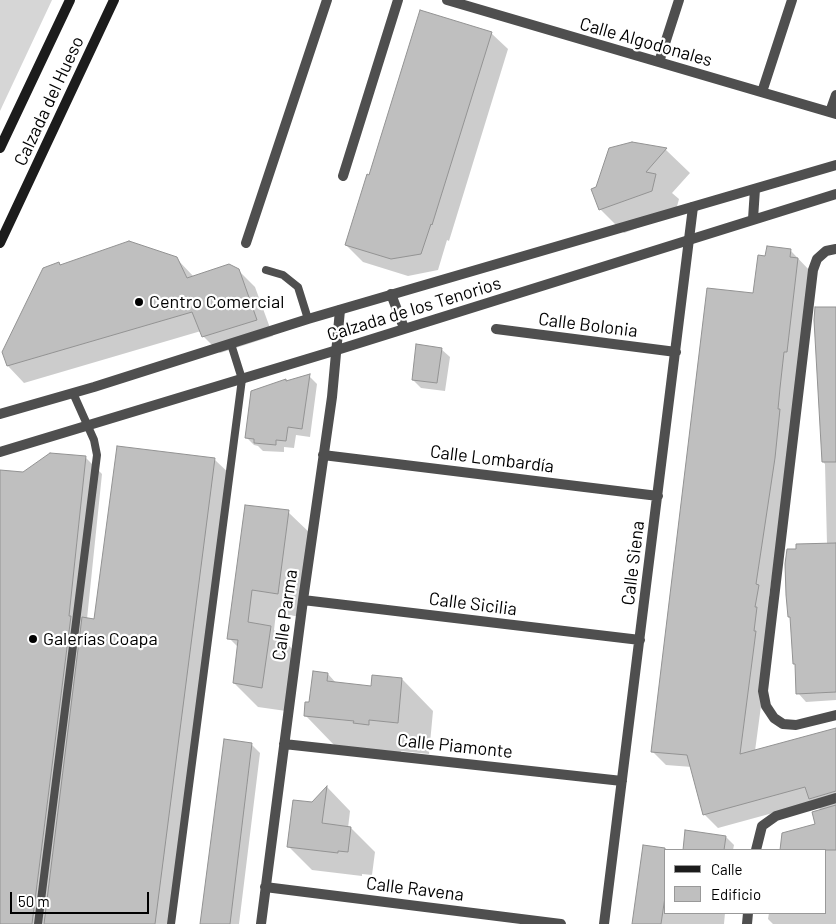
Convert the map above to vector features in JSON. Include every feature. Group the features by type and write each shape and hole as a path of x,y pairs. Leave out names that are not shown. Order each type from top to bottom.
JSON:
{"main road":[{"name":"Calzada del Hueso","path":"0,148 70,0"},
{"name":"Calzada del Hueso","path":"0,243 114,0"}],"street":[{"path":"246,243 327,0"},
{"path":"343,176 398,0"},
{"name":"Calle Algodonales","path":"447,0 833,113"},
{"path":"659,62 679,0"},
{"path":"762,92 792,0"},
{"path":"833,113 836,95"},
{"name":"Calzada de los Tenorios","path":"0,414 391,294 836,165"},
{"path":"753,219 755,189"},
{"name":"Calzada de los Tenorios","path":"0,452 337,350 836,194"},
{"name":"Calle Siena","path":"604,924 693,207"},
{"path":"836,249 826,251 817,259 813,270 763,691 766,706 774,718 783,724 796,724 836,715"},
{"path":"391,294 404,328"},
{"name":"Calle Parma","path":"261,924 322,455 332,397 340,310"},
{"name":"Calle Bolonia","path":"496,329 676,352"},
{"name":"Calle Lombardía","path":"322,455 658,496"},
{"name":"Calle Sicilia","path":"303,600 640,640"},
{"name":"Calle Piamonte","path":"284,744 622,781"},
{"path":"756,849 762,826 776,816 836,798"},
{"name":"Calle Ravena","path":"266,887 561,924"}],"lane":[{"path":"266,270 283,275 298,287 308,319"},
{"path":"171,924 242,379 231,344"},
{"path":"38,924 97,455 94,440 72,393"}],"shaded area":[{"path":"0,0 52,0 0,111"}],"building":[{"path":"420,10 492,32 432,225 421,254 391,259 345,245 367,174 369,175"},
{"path":"632,142 667,148 646,172 656,174 652,191 599,210 591,189 596,187 609,148"},
{"name":"Centro Comercial","path":"129,241 177,257 187,278 229,264 239,269 257,320 202,337 192,312 7,366 2,352 43,268 59,262 60,265"},
{"path":"767,246 791,249 790,257 798,258 787,352 784,352 775,458 756,584 759,585 755,607 757,607 754,631 756,631 740,754 836,728 836,791 809,799 805,787 703,815 687,755 651,752 707,288 753,293 758,255 765,256"},
{"path":"815,307 836,307 836,462 822,462 814,320"},
{"path":"416,344 442,348 437,383 412,380"},
{"path":"310,374 302,429 288,427 286,441 276,440 276,445 254,443 254,439 245,438 251,391 286,379 286,381"},
{"path":"117,446 215,458 155,924 44,924 82,617 94,619"},
{"name":"Galerías Coapa","path":"50,453 86,456 69,616 71,616 32,924 0,924 0,470 23,472"},
{"path":"245,505 289,510 278,594 252,590 248,622 271,626 262,688 233,683 238,640 227,639"},
{"path":"836,543 836,692 796,694 795,664 793,664 790,617 788,617 786,595 785,564 787,549 796,549 796,544"},
{"path":"313,671 328,673 327,681 371,686 372,675 402,678 398,723 369,720 369,725 353,723 354,721 304,716 305,702 309,702"},
{"path":"224,739 252,743 230,924 200,924"},
{"path":"327,786 322,823 351,827 348,852 338,851 338,853 287,847 293,800 312,802"},
{"path":"836,805 836,850 780,849 782,833 815,824 812,812"},
{"path":"685,830 726,836 724,849 683,849"},
{"path":"643,845 665,848 664,904 661,924 632,924"}],"place":[{"name":"Centro Comercial","path":"139,302"},
{"name":"Galerías Coapa","path":"33,639"}]}
